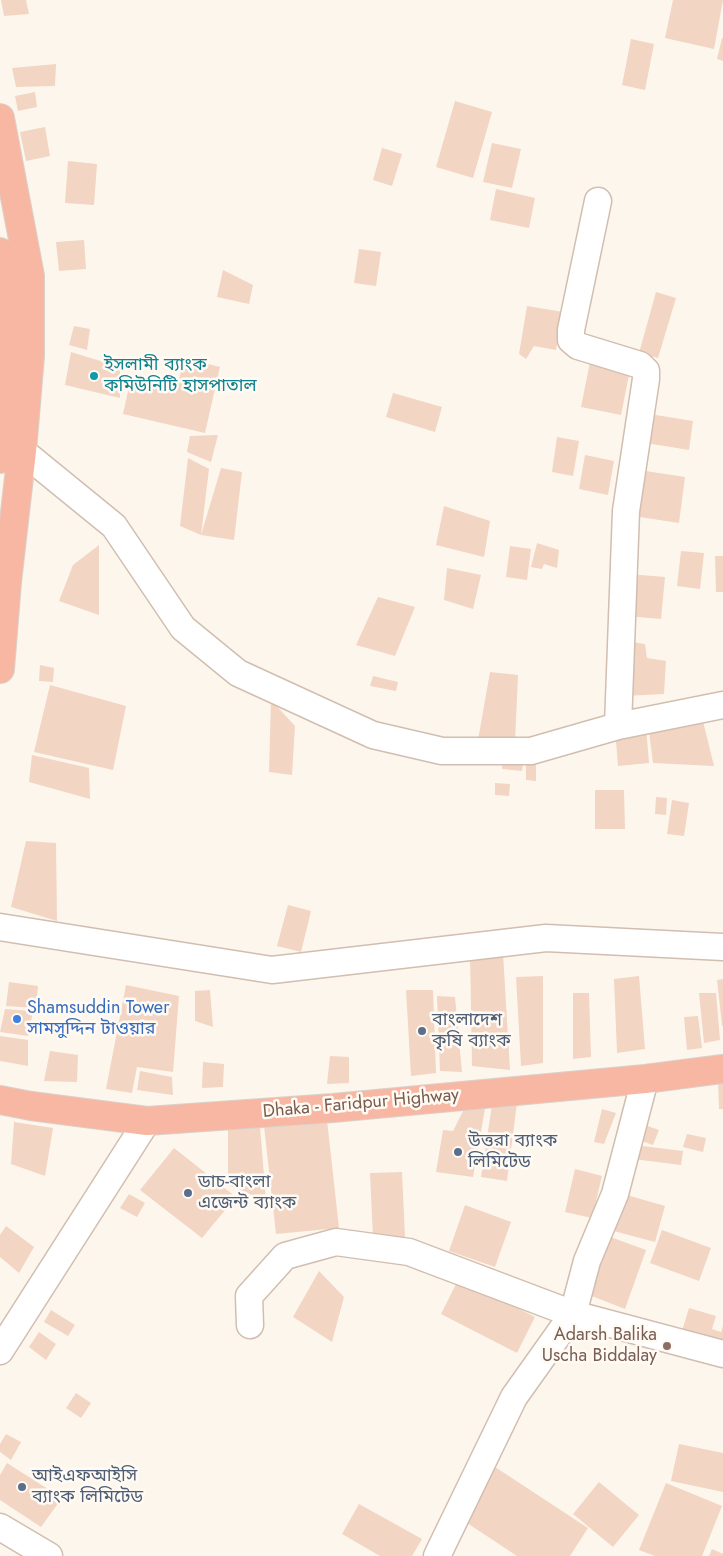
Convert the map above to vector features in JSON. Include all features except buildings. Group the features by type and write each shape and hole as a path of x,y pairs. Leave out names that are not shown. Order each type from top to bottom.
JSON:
{"highway":[{"path":"0,118 30,276 30,356 8,451"},
{"path":"0,252 2,263 8,451 7,582 0,670"},
{"name":"Dhaka - Faridpur Highway","path":"0,1100 31,1106 147,1121 333,1108 644,1079 723,1069"}],"street":[{"path":"598,201 571,330 571,340 578,346 640,365 646,371 626,511 618,726"},
{"path":"8,451 114,526 183,628 238,673 372,735 442,751 531,750 618,726 723,705"},
{"path":"0,927 272,970 546,938 723,947"},
{"path":"437,1556 514,1397 573,1314 587,1262 615,1194 644,1079"},
{"path":"0,1351 147,1121"},
{"path":"250,1325 249,1296 285,1256 336,1242 409,1252 573,1314 723,1354"},
{"path":"0,1528 49,1556"}],"place":[{"name":"ইসলামী ব্যাংক কমিউনিটি হাসপাতাল","path":"94,376"},
{"name":"Shamsuddin Tower সামসুদ্দিন টাওয়ার","path":"17,1019"},
{"name":"বাংলাদেশ কৃষি ব্যাংক","path":"422,1031"},
{"name":"উত্তরা ব্যাংক লিমিটেড","path":"458,1152"},
{"name":"ডাচ-বাংলা এজেন্ট ব্যাংক","path":"188,1193"},
{"name":"Adarsh Balika Uscha Biddalay","path":"667,1346"},
{"name":"আইএফআইসি ব্যাংক লিমিটেড","path":"22,1487"}]}
